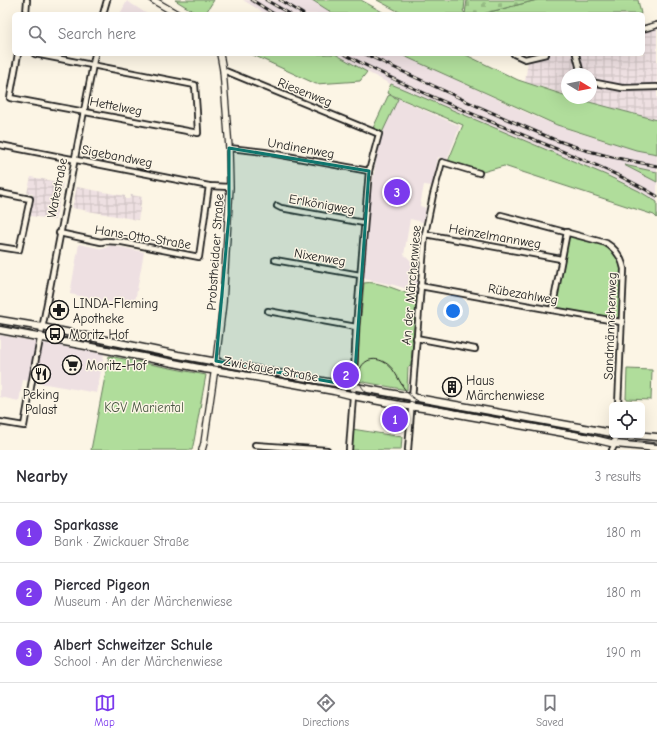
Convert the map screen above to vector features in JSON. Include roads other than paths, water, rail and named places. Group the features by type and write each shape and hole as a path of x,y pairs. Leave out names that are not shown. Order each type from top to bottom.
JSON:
{"main road":[{"name":"Zwickauer Straße","path":"0,320 609,432"},
{"name":"Zwickauer Straße","path":"0,330 215,371 334,391 412,407 430,408 586,437 614,447 657,448"},
{"path":"645,436 657,437"}],"street":[{"path":"26,12 27,0"},
{"path":"103,12 105,0"},
{"path":"153,0 174,12"},
{"path":"645,28 657,25"},
{"name":"Hettelweg","path":"18,56 10,98 198,133 198,113 195,85 93,65"},
{"path":"46,56 93,65"},
{"name":"Watestraße","path":"0,422 24,426 59,233 95,56"},
{"name":"Probstheidaer Straße","path":"202,450 215,371 224,296 230,187 229,148 223,70 220,56"},
{"path":"518,56 525,59 538,56"},
{"path":"576,56 580,68"},
{"name":"Riesenweg","path":"223,70 379,134 369,170"},
{"path":"597,83 622,88 657,87"},
{"name":"Sigebandweg","path":"0,145 210,186 230,187"},
{"name":"Undinenweg","path":"229,148 265,152 369,170"},
{"name":"An der Märchenwiese","path":"408,450 425,234 433,195 442,162 479,173"},
{"path":"349,450 354,386 356,327 369,170"},
{"name":"Hans-Otto-Straße","path":"59,233 101,242 122,242 199,257 210,186"},
{"path":"0,193 30,199 20,250 0,246"},
{"name":"Erlkönigweg","path":"277,206 364,223"},
{"name":"Sandmännchenweg","path":"502,215 606,243 613,248 620,258 624,269 618,402"},
{"path":"552,310 567,232"},
{"name":"Heinzelmannweg","path":"425,234 562,259"},
{"name":"Nixenweg","path":"275,260 360,275"},
{"name":"Rübezahlweg","path":"420,286 621,322"},
{"path":"268,311 356,327"},
{"path":"416,338 475,349"},
{"path":"255,444 328,450"}],"tram line":[{"path":"0,325 209,365 605,437 657,443"},
{"path":"370,395 360,383 359,376 363,364 374,359 388,364 407,392 418,401"}],"railway":[{"path":"252,0 271,12"},
{"path":"266,0 287,12"},
{"path":"280,0 300,12"},
{"path":"348,56 393,79 444,102 603,168 657,196"},
{"path":"369,56 479,107 553,139 585,150 657,166"}],"place":[{"name":"Albert Schweitzer Schule","path":"397,192"},
{"name":"LINDA-Fleming Apotheke","path":"59,310"},
{"name":"Moritz Hof","path":"55,334"},
{"name":"Moritz-Hof","path":"72,365"},
{"name":"Peking Palast","path":"41,374"},
{"name":"Pierced Pigeon","path":"346,375"},
{"name":"Haus Märchenwiese","path":"452,387"},
{"name":"Sparkasse","path":"395,419"}],"park label":[{"name":"KGV Mariental","path":"144,407"}]}
